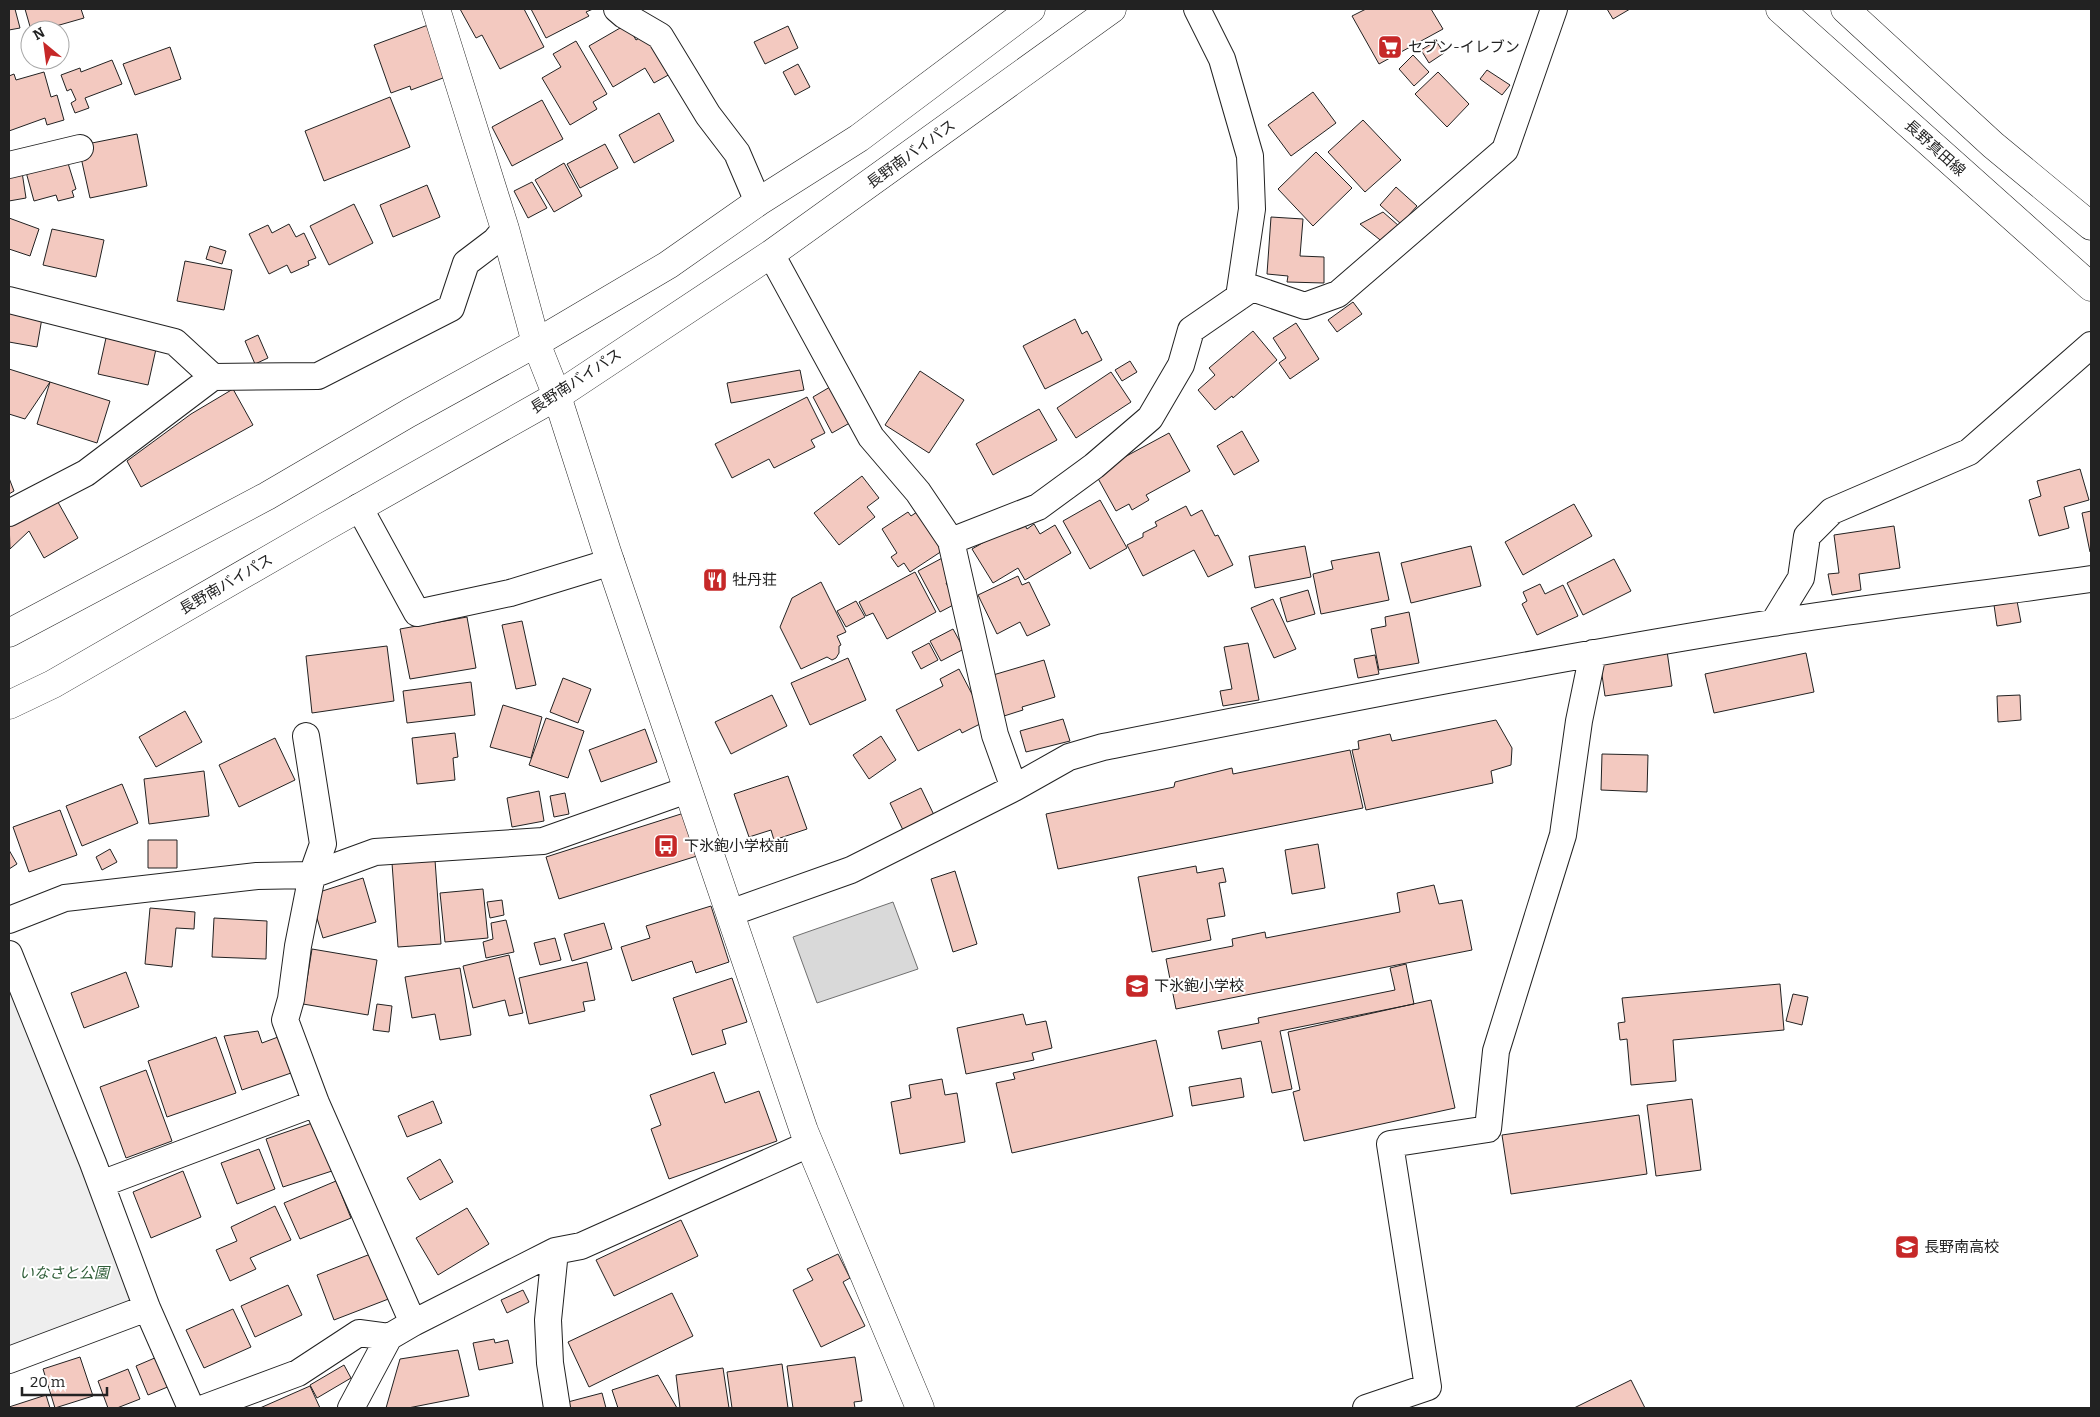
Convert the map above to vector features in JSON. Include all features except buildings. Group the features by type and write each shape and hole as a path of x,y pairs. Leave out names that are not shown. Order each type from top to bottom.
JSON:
{"main road":[{"path":"436,9 504,229 536,343 557,396 687,790 809,1144 920,1408"},
{"path":"9,632 267,496 409,413 536,343 668,265 758,202 859,138 1031,9"},
{"name":"長野南バイパス","path":"9,705 53,684 359,507 557,396 771,254 1112,9"},
{"name":"長野真田線","path":"1780,9 2091,286"},
{"path":"1845,9 1993,145 2091,226"}],"street":[{"path":"617,9 660,36 708,115 737,153 758,202"},
{"path":"1197,9 1222,59 1250,156 1252,209 1239,297"},
{"path":"951,541 1038,506 1094,466 1150,418 1180,365 1191,330 1252,288 1305,306 1338,294 1505,150 1554,9"},
{"path":"9,165 80,148"},
{"path":"9,512 86,473 213,377 318,376 451,308 466,263 495,241 504,229"},
{"path":"771,254 871,437 918,492 951,541 995,735 1014,788"},
{"path":"9,300 175,342 213,377"},
{"path":"1774,622 1801,578 1807,536 1832,511 1969,452 2091,345"},
{"path":"359,507 417,613 510,593 611,562"},
{"path":"730,913 851,870 1014,788 1069,757 1103,747 1373,693 1774,622 2091,579"},
{"path":"1366,1408 1428,1387 1390,1144 1488,1129 1496,1051 1563,835 1580,721 1593,653"},
{"path":"306,736 323,844 312,875 298,946 291,999 285,1020 316,1103 413,1323"},
{"path":"9,920 65,898 257,876 312,875 375,852 543,842 687,790"},
{"path":"9,954 101,1184 148,1308 191,1408"},
{"path":"101,1184 316,1103"},
{"path":"351,1408 389,1337 413,1323 555,1251 581,1246 809,1144"},
{"path":"555,1251 548,1320 550,1363 557,1408"},
{"path":"9,1360 148,1308"},
{"path":"204,1408 298,1373 358,1332 389,1337"}],"green space":[{"name":"いなさと公園","path":"9,979 133,1296 126,1308 9,1352"}],"shaded area":[{"path":"893,902 918,969 817,1003 793,937"}],"place":[{"name":"セブン-イレブン","path":"1390,47"},
{"name":"牡丹荘","path":"715,580"},
{"name":"下氷鉋小学校前","path":"666,846"},
{"name":"下氷鉋小学校","path":"1137,986"},
{"name":"長野南高校","path":"1907,1247"}]}
